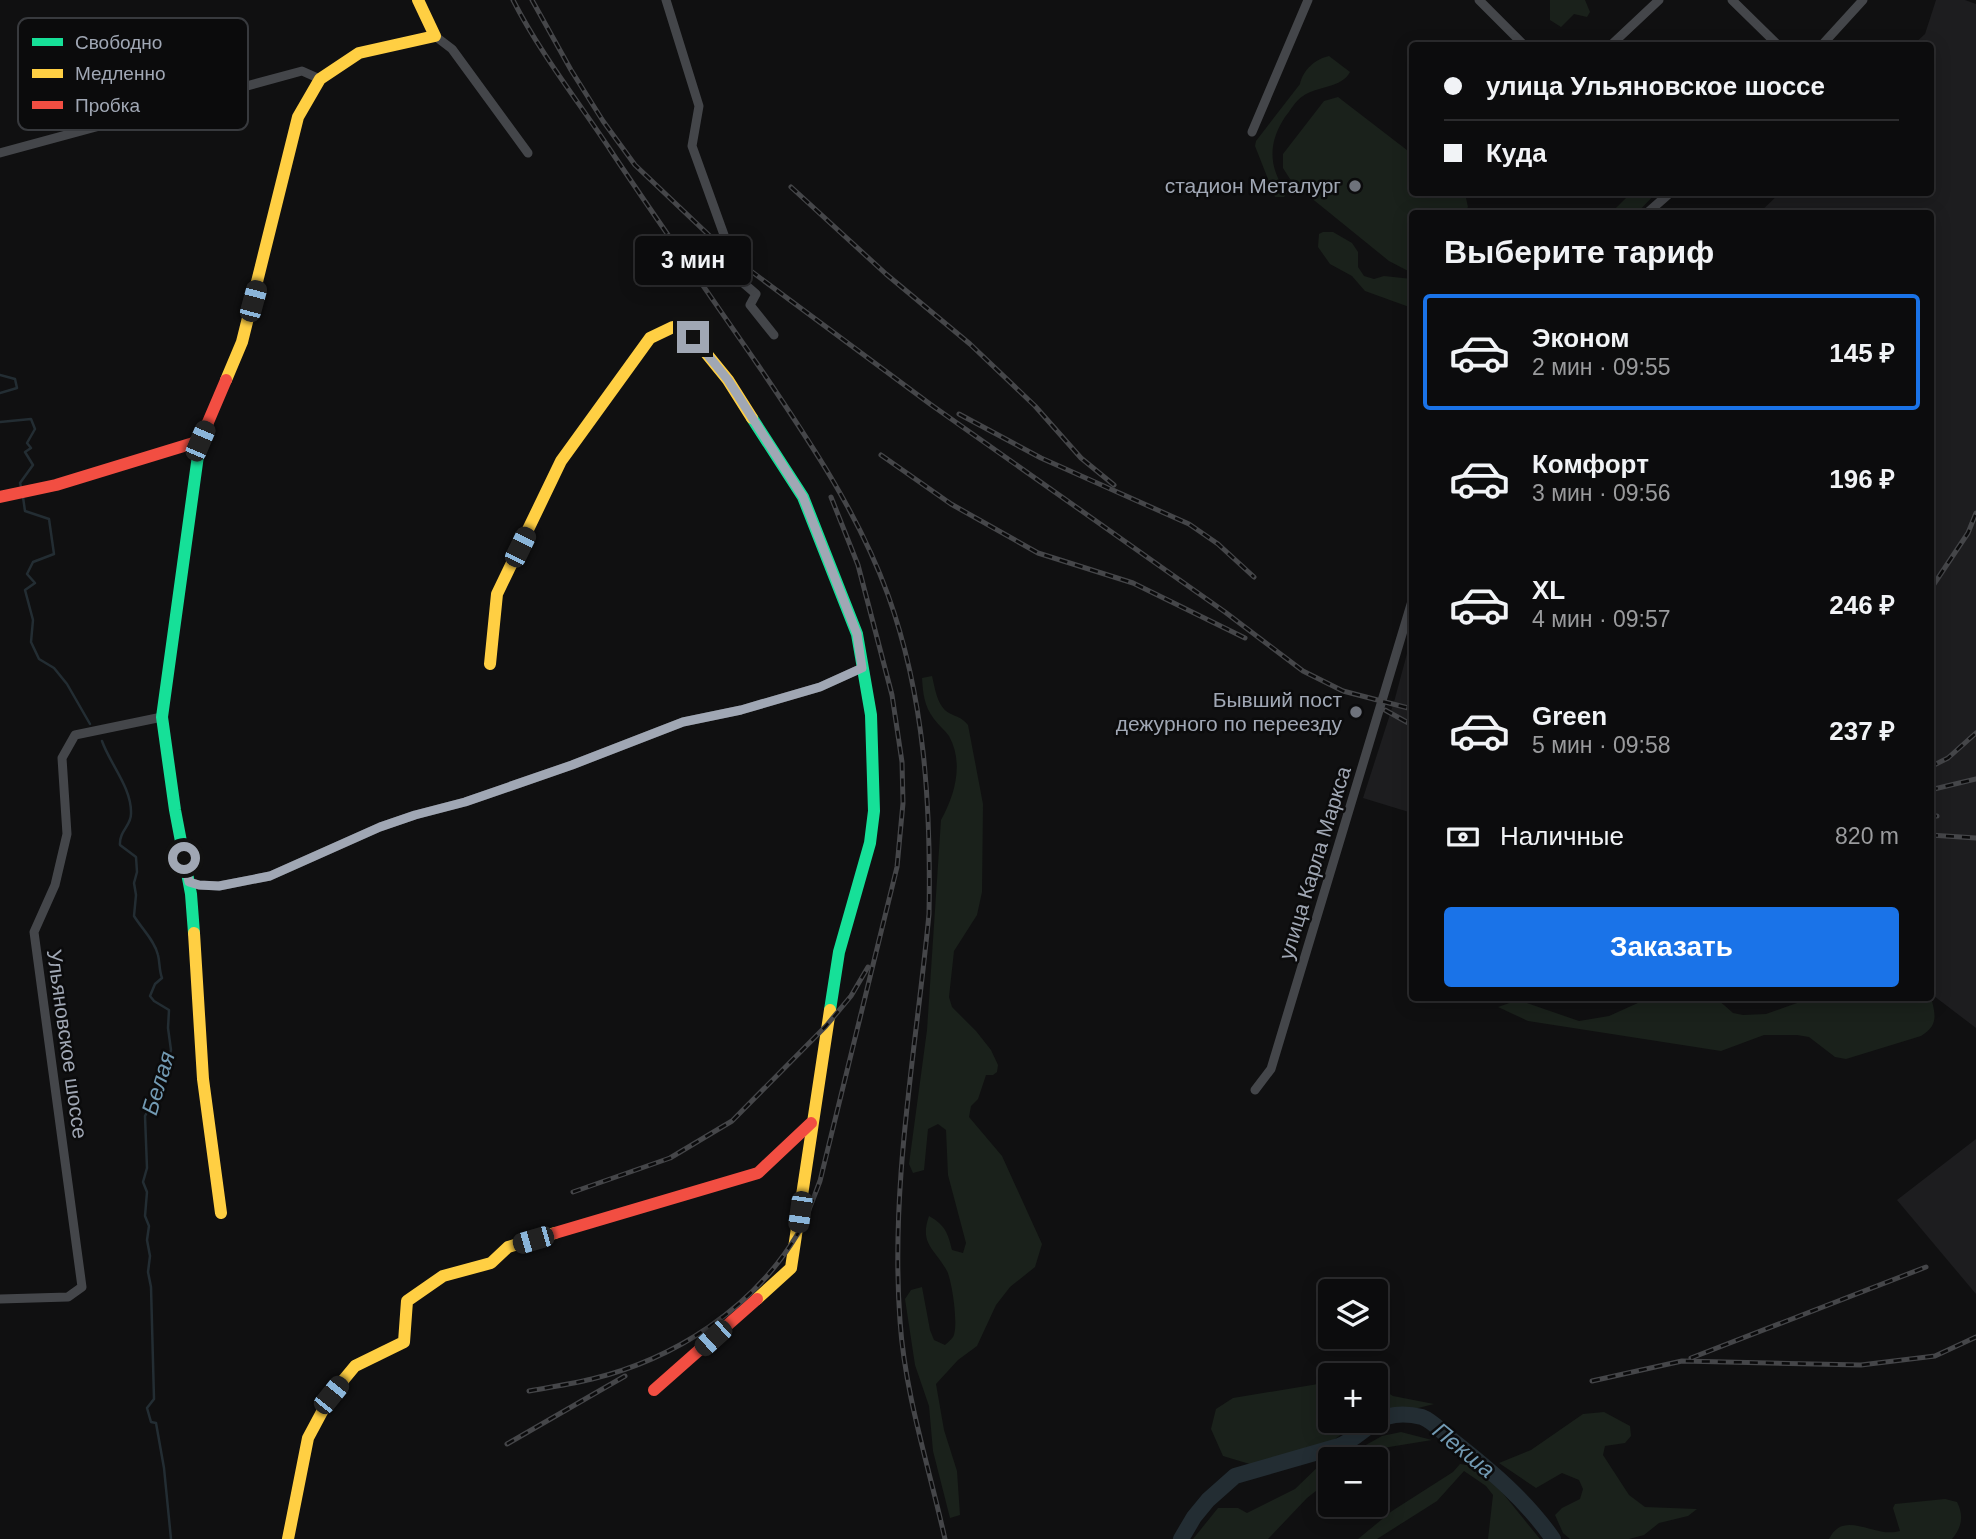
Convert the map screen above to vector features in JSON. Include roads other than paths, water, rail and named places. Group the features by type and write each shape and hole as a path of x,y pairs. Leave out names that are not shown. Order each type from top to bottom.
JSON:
{"street":[{"path":"418,0 435,36 452,49 528,153"},
{"path":"666,0 699,106 692,146 732,257 726,268 756,294 750,305 774,335"},
{"path":"1252,132 1308,0"},
{"path":"1479,0 1521,42"},
{"path":"1614,42 1658,0"},
{"path":"1732,0 1775,42"},
{"path":"1825,42 1863,0"},
{"path":"221,1213 203,1079 189,882 175,810 162,717 200,441 242,342 299,117 320,79 359,53 435,36"},
{"path":"248,86 302,71 320,79"},
{"path":"0,153 85,130"},
{"path":"1651,210 1666,196"},
{"path":"490,664 497,594 561,461 650,338 673,327 693,337 728,380 803,497 857,634 871,715 874,811 870,843 839,952 790,1268 654,1390"},
{"path":"0,497 56,485 200,441"},
{"name":"улица Карла Маркса","path":"1255,1090 1271,1069 1409,611"},
{"path":"189,882 219,886 270,876 392,823 465,802 583,761 683,722 741,710 820,687 862,668"},
{"name":"Ульяновское шоссе","path":"0,1298 68,1297 82,1287 34,932 55,885 67,834 62,758 75,735 162,717"},
{"path":"288,1539 308,1438 331,1395 355,1366 404,1342 407,1301 443,1276 491,1263 508,1247 758,1173 811,1123"}],"waterway":[{"name":"Белая","path":"0,375 15,379 17,388 0,393"},
{"name":"Белая","path":"0,422 31,419 35,429 27,443 31,448 25,452 33,465 20,483 21,487"},
{"name":"Белая","path":"23,497 25,511 49,519 54,554 33,562 27,574 35,583 25,590 33,620 31,642 39,659 54,668 67,684 90,724"},
{"name":"Белая","path":"102,741 130,804 131,814 120,845 136,857 134,916 154,945 159,958 162,978 155,984 150,996 169,1010 171,1050 162,1084 145,1116 147,1168 143,1182 147,1192 145,1216 149,1226 147,1240 150,1256 148,1272 151,1287 154,1399 147,1408 151,1422 156,1423 164,1468 171,1539"},
{"name":"Пекша","path":"1181,1539 1208,1500 1235,1476 1339,1446 1379,1420 1395,1415 1422,1417 1434,1424 1506,1486 1531,1511 1553,1539"}],"railway":[{"path":"513,0 547,58 758,365 830,477 876,564 900,634 918,713 929,833 929,914 901,1168 898,1219 900,1321 912,1404 945,1539"},
{"path":"532,0 571,70 635,165 732,257 930,404 1225,612 1303,671 1343,691 1409,708"},
{"path":"791,187 886,274 970,344 1035,406 1081,458 1114,485"},
{"path":"959,414 1041,458 1189,524 1218,544 1254,577"},
{"path":"881,455 951,504 1038,553 1133,583 1245,638"},
{"path":"529,1391 584,1381 623,1370 682,1344 709,1327 735,1307 779,1261 801,1229 820,1181 897,867 903,803 902,762 892,695 858,565 831,497"},
{"path":"1934,584 1968,533 1976,513"},
{"path":"1385,710 1409,723"},
{"path":"1934,765 1948,758 1976,733"},
{"path":"1934,789 1976,779"},
{"path":"1934,835 1976,838"},
{"path":"573,1192 670,1158 732,1121 826,1026 851,996 868,967"},
{"path":"1691,1358 1926,1267"},
{"path":"1592,1381 1682,1361 1861,1365 1935,1356 1976,1337"},
{"path":"507,1444 625,1376"}],"place":[{"name":"стадион Металург","path":"1355,186"},
{"name":"Бывший пост дежурного по переезду","path":"1356,712"}]}
